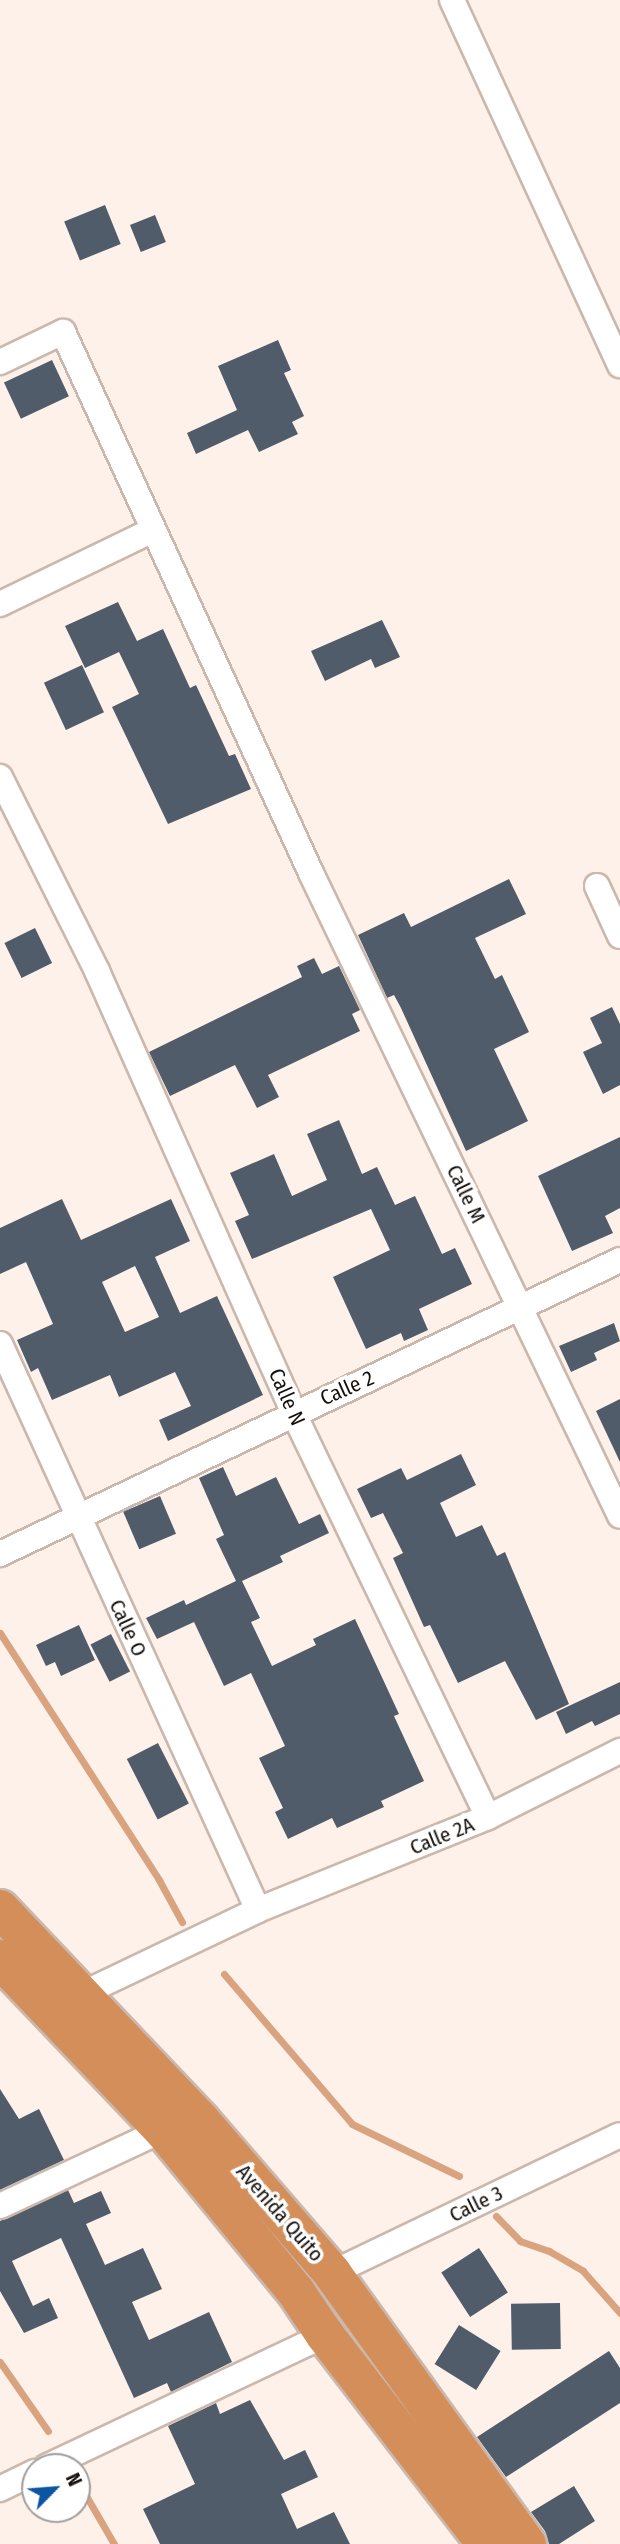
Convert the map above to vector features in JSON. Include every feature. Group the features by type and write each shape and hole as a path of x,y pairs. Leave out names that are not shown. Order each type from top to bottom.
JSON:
{"highway":[{"name":"Avenida Quito","path":"0,1909 201,2121 332,2273 527,2544"},
{"name":"Avenida Quito","path":"0,1959 163,2130 296,2292 478,2541"}],"street":[{"path":"452,0 620,365"},
{"name":"Calle M","path":"0,362 63,332 311,873 620,1516"},
{"path":"0,604 153,530"},
{"name":"Calle N","path":"0,777 97,971 293,1412 488,1817"},
{"path":"597,886 620,936"},
{"name":"Calle 2","path":"0,1554 293,1412 522,1309 620,1260"},
{"name":"Calle O","path":"0,1344 258,1910"},
{"name":"Calle 2A","path":"82,1994 258,1910 488,1817 620,1751"},
{"path":"0,2206 163,2130"},
{"name":"Calle 3","path":"332,2273 620,2135"},
{"path":"76,2453 325,2335"},
{"path":"0,2489 21,2479"}],"building":[{"path":"105,205 121,244 80,260 64,221"},
{"path":"155,215 166,242 141,252 130,225"},
{"path":"278,340 291,370 284,373 304,416 292,422 298,434 259,452 248,430 196,454 187,433 237,410 218,366"},
{"path":"52,360 69,396 21,419 4,382"},
{"path":"118,602 137,641 163,629 190,688 196,685 229,756 235,754 251,789 168,824 112,707 139,694 119,652 85,668 65,626"},
{"path":"382,620 400,657 375,668 371,659 325,681 311,651"},
{"path":"82,665 104,712 66,730 44,683"},
{"path":"509,879 526,914 475,938 495,979 502,975 529,1032 494,1049 528,1121 466,1151 401,1008 394,995 387,998 358,935 404,913 411,927"},
{"path":"35,928 52,963 22,978 4,943"},
{"path":"314,958 322,974 339,966 360,1010 352,1014 360,1031 268,1075 279,1097 257,1108 235,1065 170,1096 149,1052 302,977 297,966"},
{"path":"612,1007 620,1024 620,1085 603,1094 583,1052 602,1043 590,1018"},
{"path":"339,1120 362,1174 377,1167 395,1205 415,1196 442,1254 455,1248 472,1284 419,1309 428,1330 404,1341 401,1333 366,1349 333,1277 390,1250 371,1209 252,1259 235,1221 249,1215 230,1173 274,1154 292,1196 327,1180 307,1134"},
{"path":"620,1137 620,1208 605,1216 613,1233 572,1251 538,1176"},
{"path":"62,1199 81,1240 171,1199 190,1241 155,1257 180,1313 217,1296 263,1395 168,1441 159,1420 191,1406 175,1372 119,1397 110,1375 52,1400 38,1368 31,1372 17,1340 53,1324 26,1262 0,1274 0,1228","holes":["135,1266 159,1317 125,1332 102,1282"]},
{"path":"614,1323 620,1341 594,1353 597,1360 571,1372 559,1346"},
{"path":"620,1399 620,1462 596,1411"},
{"path":"461,1454 476,1485 440,1503 456,1537 482,1525 497,1556 505,1552 569,1704 536,1720 505,1661 458,1683 430,1625 424,1627 393,1558 403,1553 383,1513 371,1518 357,1489 401,1468 407,1480"},
{"path":"223,1467 236,1496 276,1477 299,1524 320,1514 329,1533 280,1556 283,1562 242,1581 260,1618 251,1622 272,1666 316,1645 313,1639 355,1619 399,1714 394,1716 424,1781 381,1801 384,1807 337,1828 332,1818 288,1839 275,1812 283,1808 259,1758 285,1746 251,1673 224,1686 194,1622 157,1639 146,1618 184,1600 186,1605 236,1581 216,1539 224,1535 199,1478"},
{"path":"160,1496 176,1534 139,1549 123,1512"},
{"path":"79,1625 95,1660 61,1676 55,1662 46,1666 36,1645"},
{"path":"111,1634 130,1671 110,1682 91,1644"},
{"path":"620,1682 620,1714 595,1726 592,1721 566,1734 556,1712"},
{"path":"158,1743 189,1804 158,1819 127,1759"},
{"path":"0,2089 19,2119 39,2109 64,2160 0,2190"},
{"path":"68,2190 74,2203 101,2191 111,2213 86,2224 105,2265 143,2248 162,2289 132,2302 149,2340 209,2312 232,2362 171,2392 167,2383 134,2398 61,2238 12,2261 33,2306 49,2298 58,2318 24,2333 0,2291 0,2221"},
{"path":"479,2248 508,2292 470,2317 441,2273"},
{"path":"560,2303 561,2349 512,2350 511,2304"},
{"path":"459,2325 501,2351 476,2390 435,2364"},
{"path":"609,2351 620,2368 620,2403 506,2477 477,2437"},
{"path":"250,2400 284,2460 305,2450 318,2477 281,2494 297,2529 334,2512 350,2544 160,2544 143,2509 195,2484 168,2426 216,2403 220,2414"},
{"path":"574,2486 595,2521 559,2544 549,2544 545,2531 531,2512"}],"waterway":[{"path":"0,1633 159,1880 182,1922"},
{"path":"224,1974 352,2124 459,2176"},
{"path":"496,2216 520,2241 549,2251 583,2271 620,2313"},
{"path":"0,2362 48,2431"},
{"path":"91,2504 114,2544"}]}
